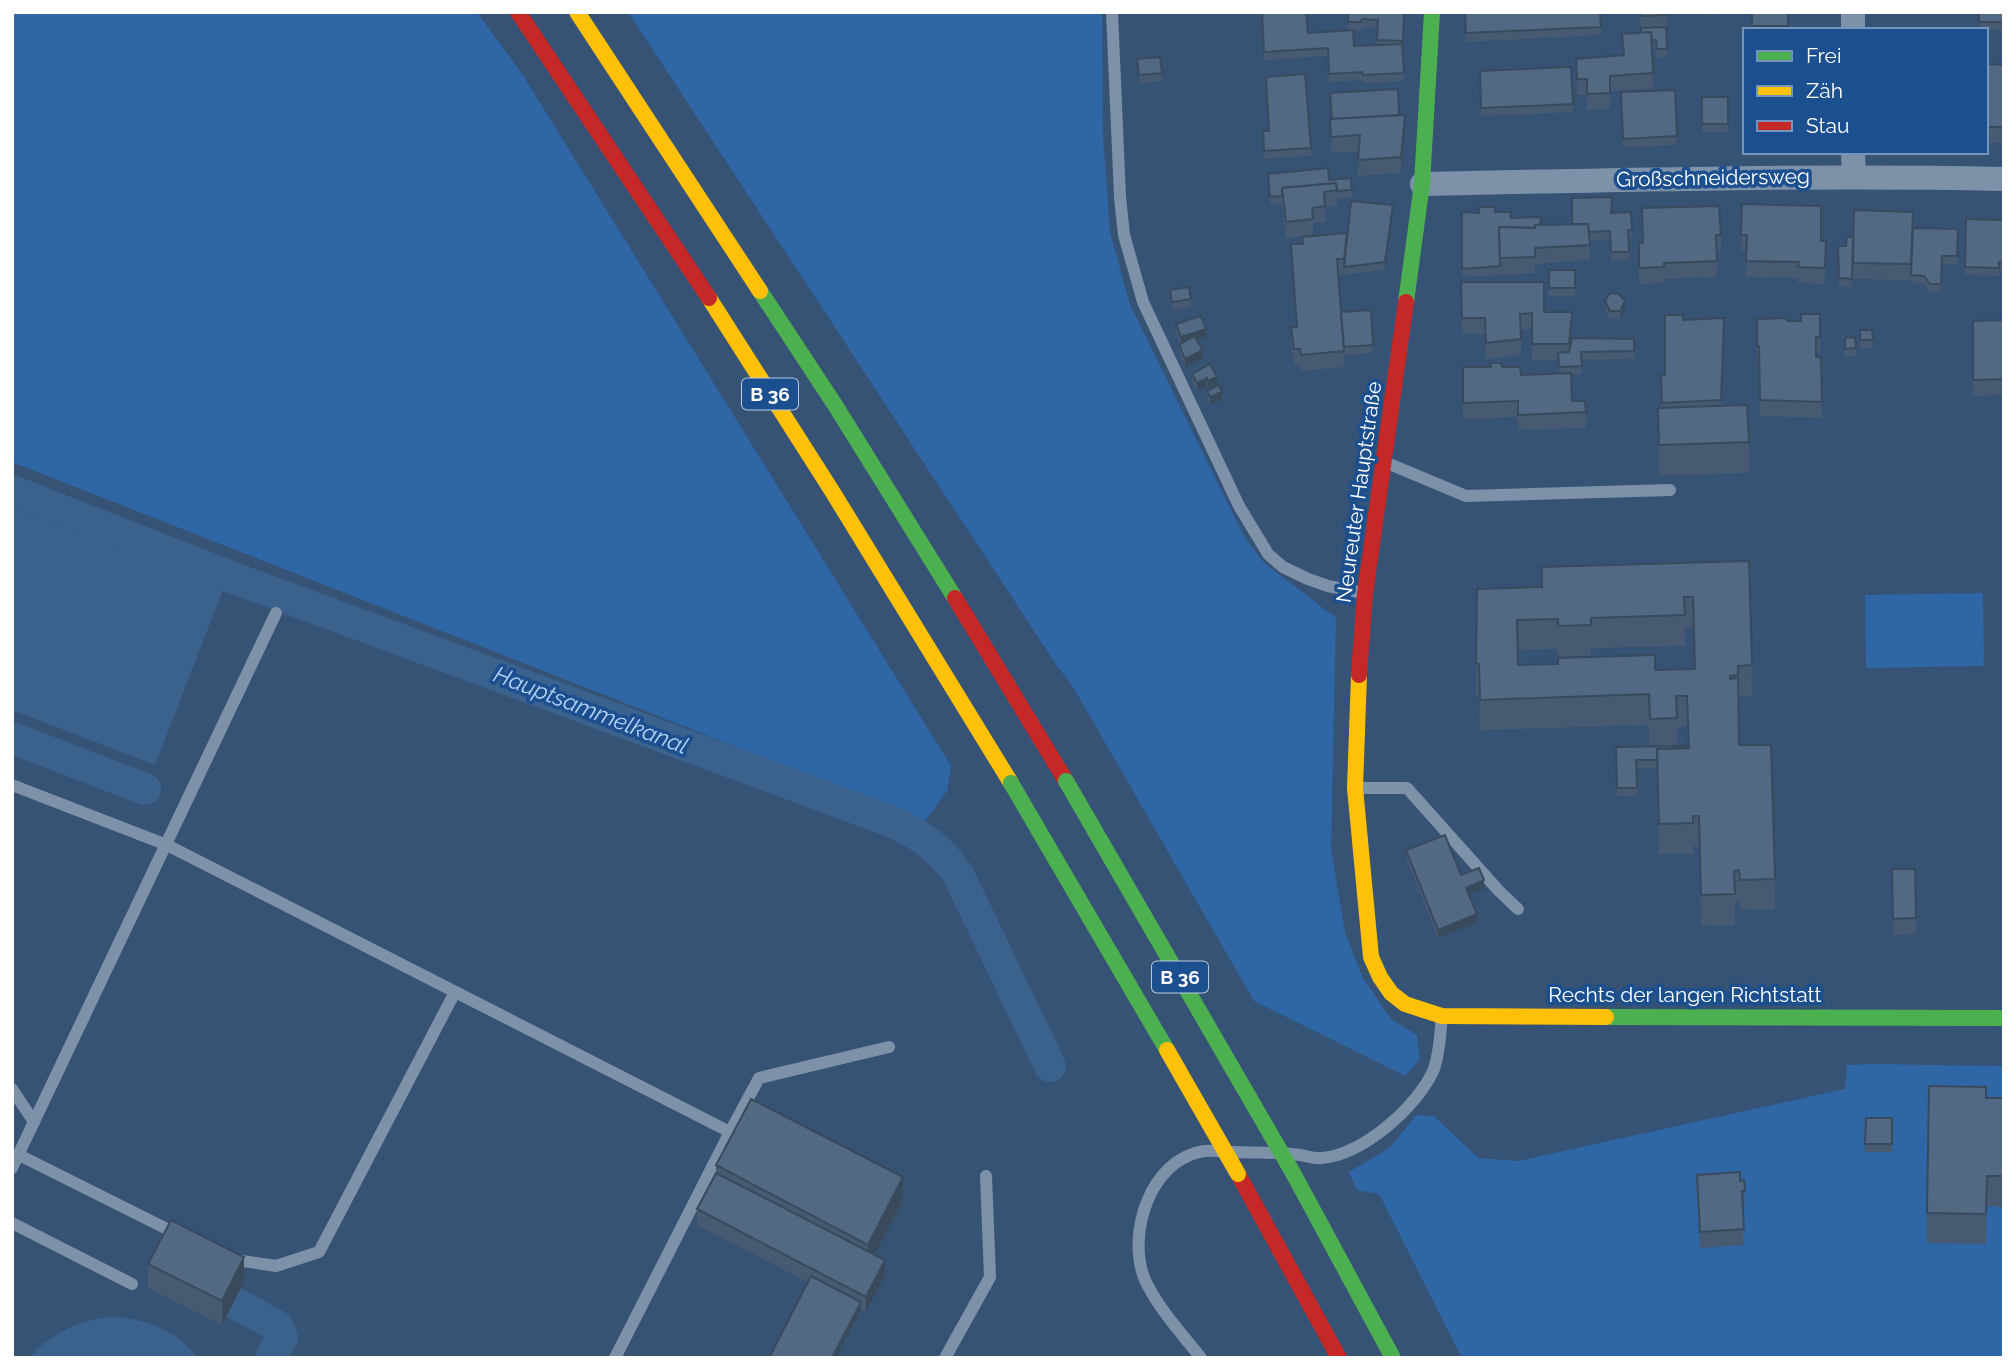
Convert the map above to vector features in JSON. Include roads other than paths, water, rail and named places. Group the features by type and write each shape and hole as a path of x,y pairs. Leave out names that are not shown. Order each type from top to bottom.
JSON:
{"main road":[{"name":"B 36","path":"518,12 795,432 894,589 1138,998 1339,1358"},
{"name":"B 36","path":"577,12 835,405 1009,684 1293,1173 1393,1358"},
{"name":"Neureuter Hauptstraße","path":"1380,977 1371,957 1367,931 1356,788 1359,666 1365,594 1422,184 1432,12"},
{"name":"Rechts der langen Richtstatt","path":"1380,977 1391,993 1405,1004 1442,1016 2004,1018"}],"street":[{"name":"Großschneidersweg","path":"1422,184 1854,164 2004,179"}],"lane":[{"path":"1112,12 1124,235 1143,302 1239,506 1268,554 1283,567 1308,579 1365,594"},
{"path":"1384,461 1466,496 1670,489"},
{"path":"12,1168 276,613"},
{"path":"12,785 167,845 730,1132"},
{"path":"1356,788 1407,788 1518,909"},
{"path":"211,1252 223,1258 276,1266 319,1252 455,992"},
{"path":"1201,1358 1159,1303 1146,1280 1140,1260 1139,1234 1152,1190 1178,1160 1204,1151 1321,1158 1349,1152 1388,1125 1423,1089 1434,1068 1442,1016"},
{"path":"615,1358 759,1078 889,1046"},
{"path":"12,1089 34,1122"},
{"path":"19,1155 187,1240"},
{"path":"945,1358 990,1277 986,1176"},
{"path":"12,1223 132,1284"}],"waterway":[{"name":"Hauptsammelkanal","path":"12,491 231,577 893,822 913,832 937,849 958,874 1050,1066"},
{"path":"12,738 145,789"},
{"path":"233,1302 277,1326 282,1337 271,1358"}]}
